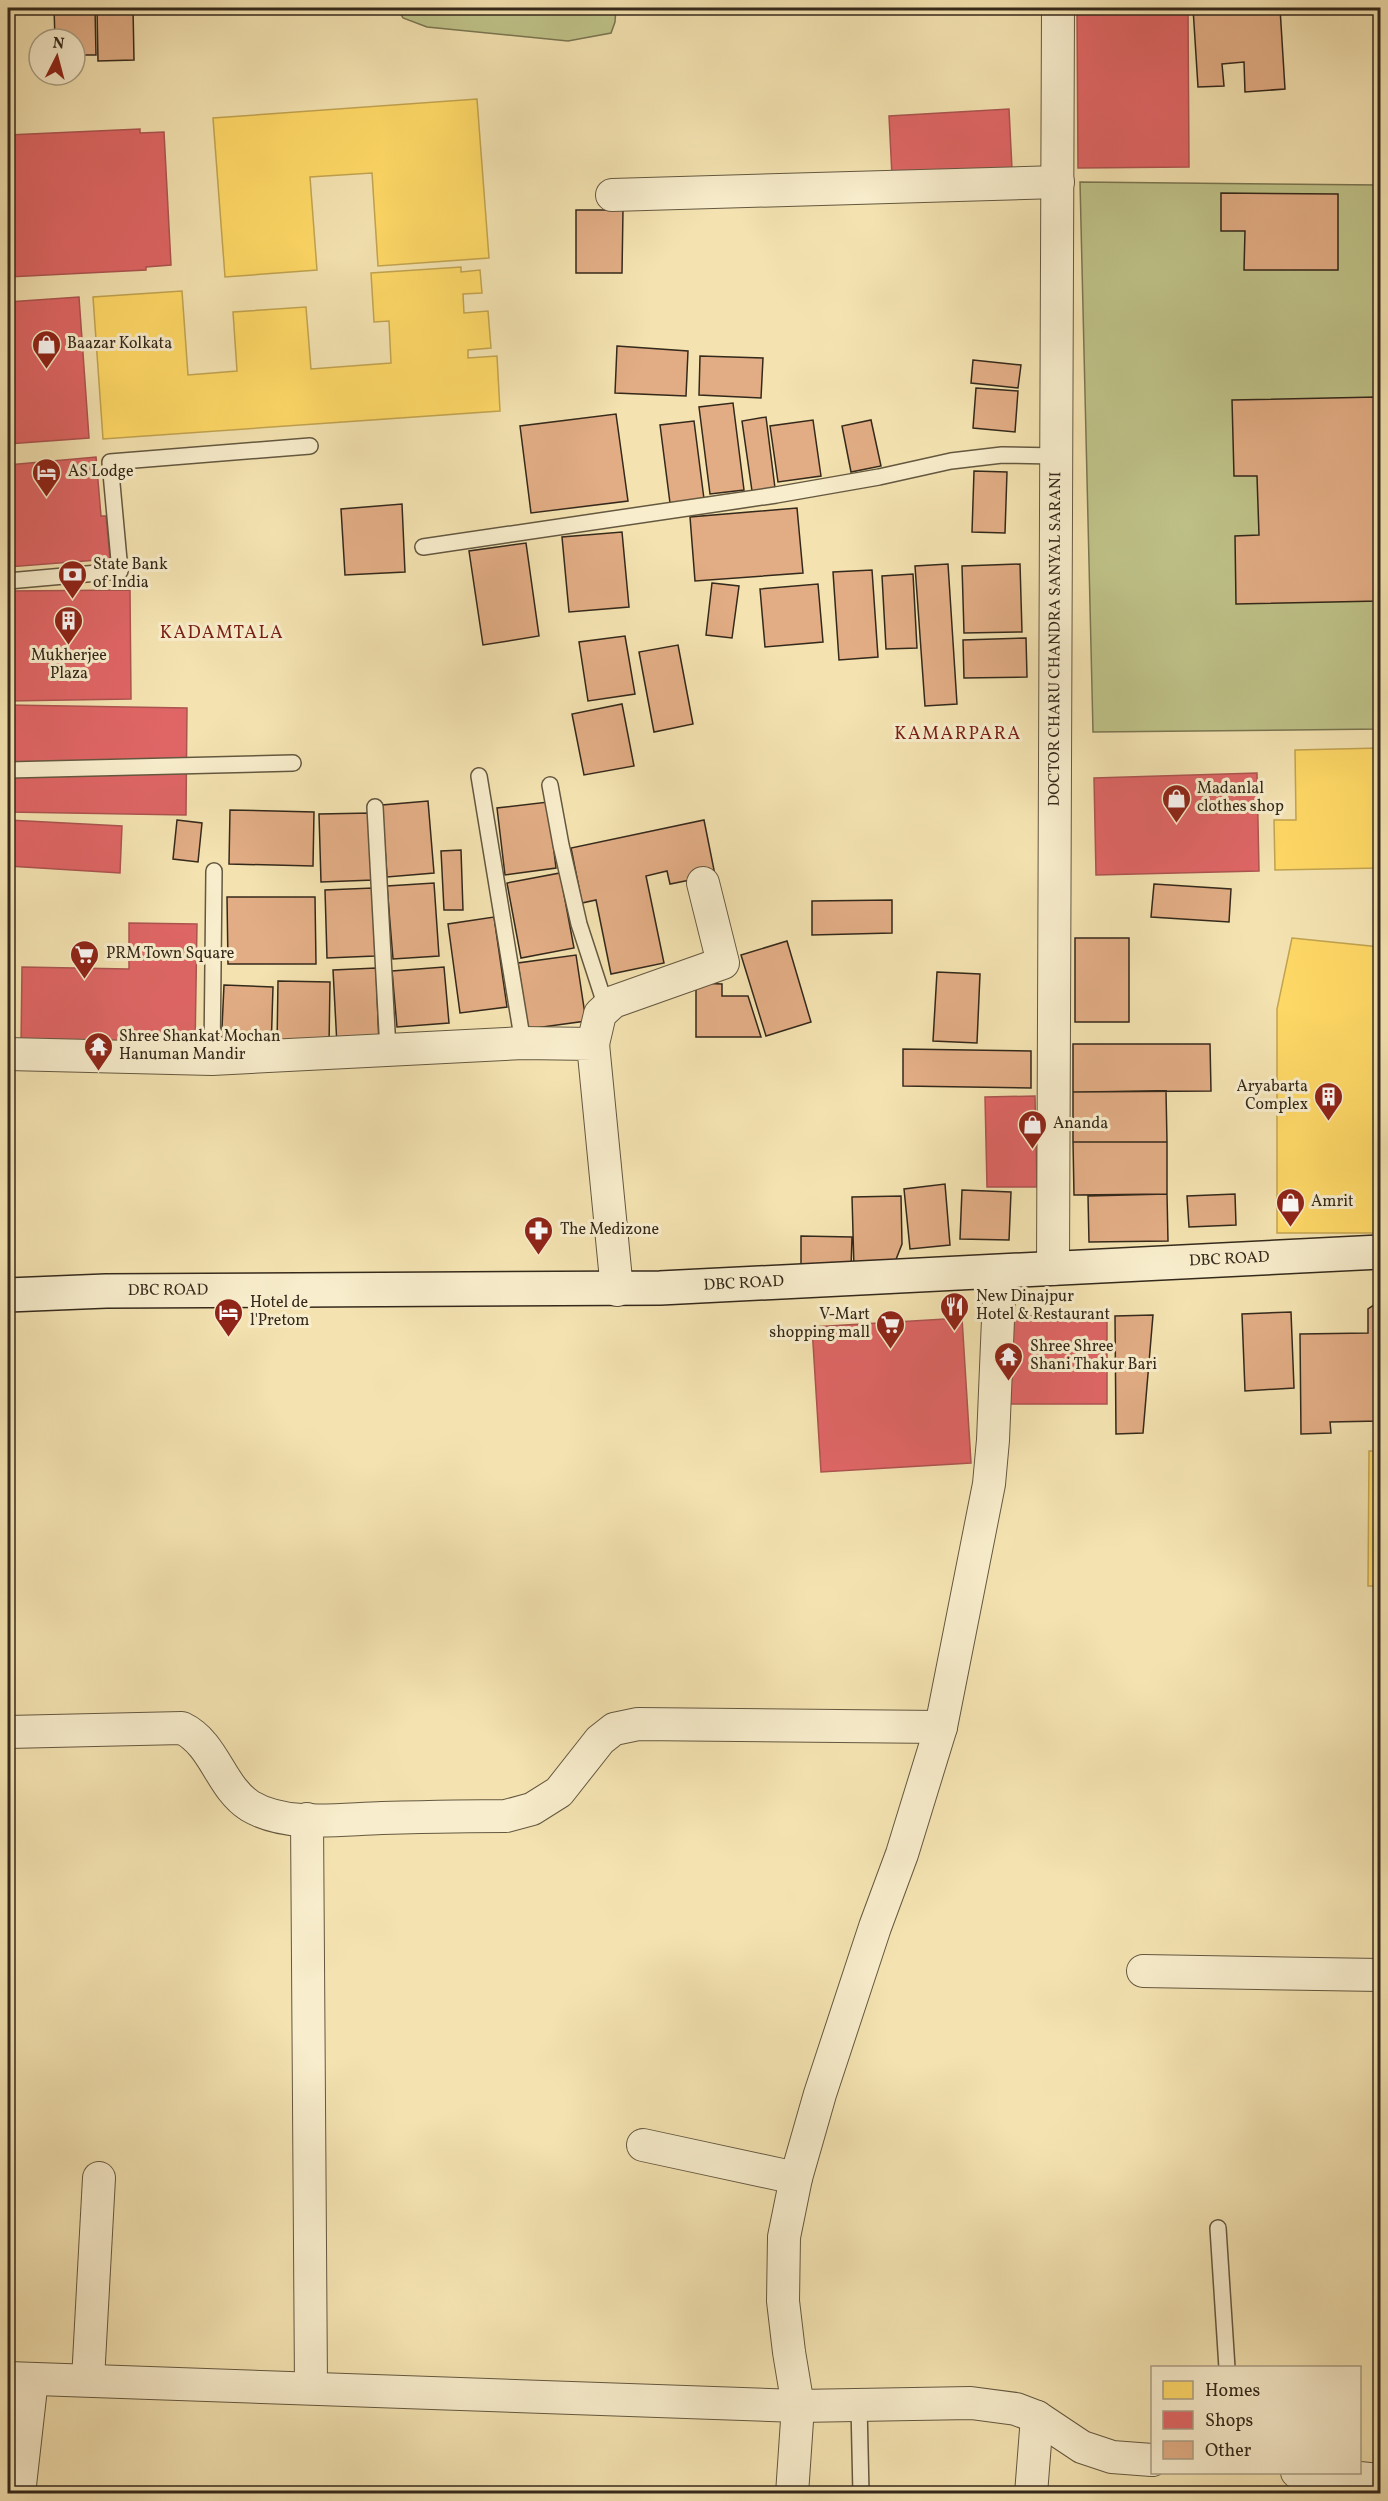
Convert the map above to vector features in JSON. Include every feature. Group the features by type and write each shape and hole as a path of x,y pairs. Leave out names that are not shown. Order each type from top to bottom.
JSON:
{"street":[{"name":"DOCTOR CHARU CHANDRA SANYAL SARANI","path":"1053,1269 1058,8"},
{"path":"612,195 1058,182"},
{"path":"617,1290 593,1044 595,1026 606,1006 624,996 723,963 703,883"},
{"path":"8,1054 212,1059 523,1043 593,1044"},
{"name":"DBC ROAD","path":"8,1295 106,1291 617,1290 1380,1252"},
{"path":"792,2493 798,2406 787,2342 782,2267 784,2237 796,2178 838,2034 902,1854 941,1727 989,1484 1000,1271"},
{"name":"DBC ROAD","path":"8,1285 106,1291"},
{"path":"8,1732 182,1728 195,1734 237,1795 249,1805 264,1813 307,1819 506,1816 532,1809 559,1792 600,1740 614,1729 638,1724 941,1727"},
{"path":"307,1819 311,2387"},
{"path":"1143,1971 1380,1975"},
{"path":"643,2145 796,2178"},
{"path":"87,2380 99,2178"},
{"path":"19,2493 20,2378 798,2406 971,2403 1016,2409 1037,2417 1082,2447 1113,2457 1151,2460"},
{"path":"1031,2493 1037,2417"},
{"path":"1318,2474 1380,2480"}],"lane":[{"path":"8,581 120,571 110,462 310,446"},
{"path":"423,547 776,495 879,477 951,461 1002,455 1057,456"},
{"path":"8,770 293,763"},
{"path":"479,776 523,1043"},
{"path":"550,785 579,924 606,1006"},
{"path":"375,807 388,1050"},
{"path":"212,1059 214,871"},
{"path":"1218,2228 1227,2366"},
{"path":"859,2405 861,2493"}],"green space":[{"path":"397,8 616,8 611,33 568,41 427,27 403,18"},
{"path":"1080,182 1380,185 1380,729 1093,732"}],"building: Homes":[{"path":"477,99 489,258 378,266 372,173 310,177 317,270 225,277 213,118"},
{"path":"461,267 461,272 480,270 482,293 463,294 464,313 488,311 491,348 468,350 468,358 497,356 500,411 103,439 93,297 182,291 188,375 237,371 233,312 306,307 311,369 391,363 389,321 374,322 371,273"},
{"path":"1380,748 1380,868 1275,870 1274,820 1296,820 1295,750"},
{"name":"Aryabarta Complex","path":"1292,938 1380,947 1380,1233 1277,1233 1277,1009"},
{"path":"1369,1451 1380,1451 1380,1586 1368,1586"}],"building: Shops":[{"path":"1077,8 1188,8 1189,167 1078,168"},
{"path":"1009,109 1012,169 892,176 889,116"},
{"path":"140,129 140,133 164,132 171,265 146,267 146,270 8,277 8,135"},
{"name":"Baazar Kolkata","path":"79,297 89,438 8,444 8,302"},
{"path":"96,457 101,516 106,516 110,559 8,567 8,465"},
{"name":"Mukherjee Plaza","path":"130,590 131,699 8,701 8,591"},
{"path":"8,705 187,708 186,815 8,812"},
{"name":"Madanlal clothes shop","path":"1257,773 1259,871 1096,875 1094,778"},
{"path":"8,820 122,826 120,873 8,866"},
{"path":"129,923 197,924 195,1048 21,1046 22,967 129,969"},
{"path":"1035,1096 1037,1187 987,1187 985,1097"},
{"path":"1008,1316 1107,1316 1107,1404 1008,1404"},
{"path":"962,1318 971,1463 821,1472 812,1327"}],"building: Other":[{"path":"54,8 95,8 96,55 87,55 87,27 55,27"},
{"path":"97,8 133,8 134,60 98,61"},
{"path":"1193,8 1280,8 1285,89 1245,92 1244,62 1222,64 1224,86 1198,87"},
{"path":"1221,193 1338,194 1338,270 1244,270 1245,231 1221,231"},
{"path":"576,210 623,210 622,273 576,273"},
{"path":"617,346 688,351 686,396 615,393"},
{"path":"700,356 763,358 761,398 699,395"},
{"path":"973,360 1021,365 1018,388 971,383"},
{"path":"976,388 1018,391 1015,432 973,428"},
{"path":"1377,397 1380,601 1236,604 1235,536 1259,535 1257,476 1234,476 1232,400"},
{"path":"733,403 744,490 710,494 699,407"},
{"path":"616,414 628,501 531,513 520,426"},
{"path":"766,417 775,488 752,491 742,421"},
{"path":"813,420 821,476 778,482 770,426"},
{"path":"871,420 881,466 851,472 842,426"},
{"path":"694,421 704,499 670,503 660,425"},
{"path":"974,471 1007,472 1005,533 972,532"},
{"path":"402,504 405,572 345,575 341,509"},
{"path":"797,508 803,573 695,581 690,517"},
{"path":"622,532 629,607 569,612 562,537"},
{"path":"526,543 539,636 483,645 469,551"},
{"path":"948,564 957,704 925,706 915,566"},
{"path":"1020,564 1022,632 964,633 962,566"},
{"path":"872,570 878,657 839,660 833,572"},
{"path":"913,574 917,648 886,649 882,576"},
{"path":"712,583 739,586 732,638 706,635"},
{"path":"818,584 823,642 765,647 760,589"},
{"path":"625,636 635,694 588,701 579,642"},
{"path":"1026,638 1027,677 964,678 963,640"},
{"path":"678,645 693,724 654,732 639,652"},
{"path":"622,704 634,766 584,775 572,714"},
{"path":"428,801 434,873 387,877 382,805"},
{"path":"548,802 556,868 505,875 497,808"},
{"path":"230,810 314,812 313,866 229,864"},
{"path":"371,813 374,880 321,882 319,814"},
{"path":"177,820 202,823 198,862 173,859"},
{"path":"704,820 715,875 670,884 667,871 646,876 664,963 611,974 596,900 582,903 571,848"},
{"path":"461,850 463,910 444,910 441,851"},
{"path":"560,873 574,948 521,958 507,883"},
{"path":"434,883 439,956 393,959 387,886"},
{"path":"1154,884 1231,889 1229,922 1151,917"},
{"path":"373,888 375,956 327,958 325,890"},
{"path":"227,897 315,897 316,964 228,964"},
{"path":"892,900 892,933 812,935 812,901"},
{"path":"494,917 507,1007 460,1013 448,924"},
{"path":"1075,938 1129,938 1129,1022 1075,1022"},
{"path":"787,941 811,1022 766,1036 741,955"},
{"path":"576,955 586,1021 528,1029 518,963"},
{"path":"444,967 449,1023 397,1027 392,971"},
{"path":"376,968 379,1043 337,1045 333,970"},
{"path":"937,972 980,974 977,1043 933,1041"},
{"path":"278,981 330,982 329,1046 277,1045"},
{"path":"696,983 722,984 722,996 748,996 761,1037 696,1037"},
{"path":"224,985 273,987 271,1051 221,1049"},
{"path":"1073,1044 1210,1044 1211,1091 1073,1092"},
{"path":"903,1049 1031,1051 1031,1088 903,1086"},
{"path":"1166,1091 1167,1142 1073,1142 1073,1092"},
{"path":"1073,1142 1167,1142 1167,1194 1074,1195"},
{"path":"945,1184 950,1245 910,1249 904,1189"},
{"path":"962,1190 1011,1192 1009,1240 960,1239"},
{"path":"1167,1194 1168,1241 1089,1242 1088,1196"},
{"path":"1235,1194 1236,1225 1189,1227 1187,1196"},
{"path":"901,1196 902,1244 893,1267 854,1268 852,1197"},
{"path":"801,1236 852,1237 851,1269 801,1269"},
{"path":"1380,1301 1380,1421 1330,1422 1331,1433 1301,1434 1300,1334 1368,1333 1368,1309"},
{"path":"1291,1312 1294,1388 1245,1391 1242,1314"},
{"path":"1153,1315 1143,1433 1116,1434 1115,1316"}],"place":[{"name":"Baazar Kolkata","path":"46,370"},
{"name":"AS Lodge","path":"47,498"},
{"name":"State Bank of India","path":"72,600"},
{"name":"Mukherjee Plaza","path":"69,646"},
{"name":"Madanlal clothes shop","path":"1176,824"},
{"name":"PRM Town Square","path":"85,980"},
{"name":"Shree Shankat Mochan Hanuman Mandir","path":"98,1072"},
{"name":"Aryabarta Complex","path":"1329,1122"},
{"name":"Ananda","path":"1032,1150"},
{"name":"Amrit","path":"1290,1228"},
{"name":"The Medizone","path":"539,1256"},
{"name":"New Dinajpur Hotel & Restaurant","path":"955,1332"},
{"name":"Hotel de l'Pretom","path":"229,1338"},
{"name":"V-Mart shopping mall","path":"891,1350"},
{"name":"Shree Shree Shani Thakur Bari","path":"1009,1382"}],"district":[{"name":"KADAMTALA","path":"222,633"},
{"name":"KAMARPARA","path":"958,734"}]}
